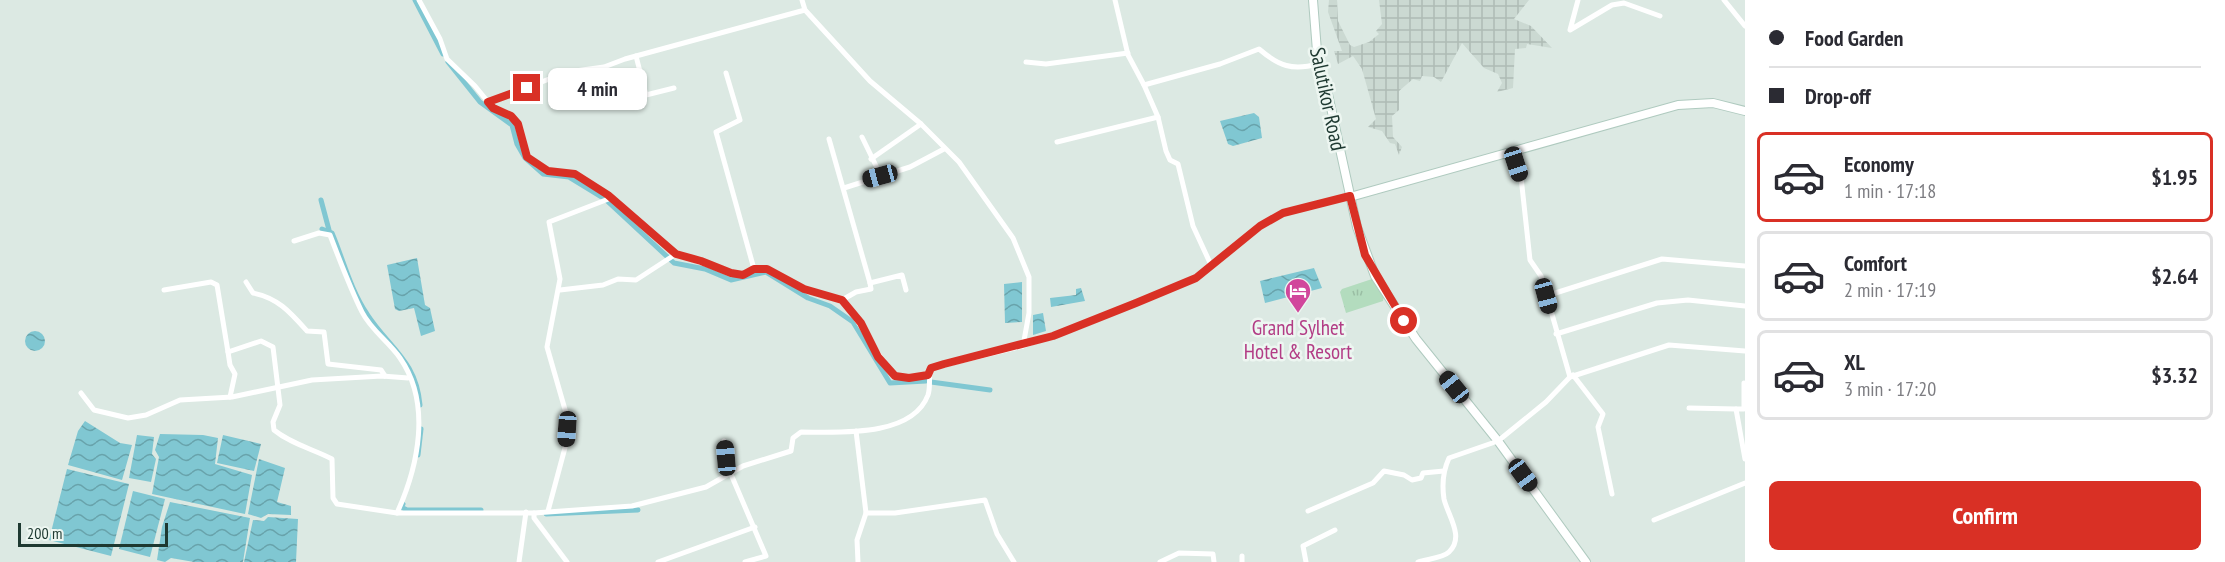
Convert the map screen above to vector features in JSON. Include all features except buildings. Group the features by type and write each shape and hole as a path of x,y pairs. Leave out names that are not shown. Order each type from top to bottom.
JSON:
{"main road":[{"name":"Salutikor Road","path":"1313,0 1318,64 1326,85 1365,255 1416,339 1498,441 1586,562"},
{"path":"1350,196 1678,105 1713,103 1745,111"}],"street":[{"path":"419,0 440,39 447,59 476,86 493,108 511,116 518,124 527,157 538,166 556,173 575,174 674,255 701,261 731,273 743,275 754,269 776,272 804,289 842,300 861,323 878,357 895,376 909,378 928,375"},
{"path":"802,0 806,10 870,81 921,124 959,162 1013,238 1029,277 1029,313 1023,345"},
{"path":"1114,0 1128,53 1158,117 1166,152 1170,160 1178,164 1193,226 1210,265"},
{"path":"1578,0 1570,30 1612,5 1624,3 1660,16"},
{"path":"1724,0 1745,26"},
{"path":"488,102 568,72 604,67 636,56 806,10"},
{"path":"1144,85 1220,64 1259,50 1277,64 1287,68 1318,64"},
{"path":"1026,62 1046,64 1128,53"},
{"path":"636,56 646,95 674,88"},
{"path":"726,73 740,120 716,132 754,269"},
{"path":"1057,142 1158,117"},
{"path":"871,159 921,124"},
{"path":"861,137 880,176"},
{"path":"830,139 871,289 856,292 842,300"},
{"path":"844,188 910,166 944,149"},
{"path":"1512,151 1521,177 1530,260 1541,276 1556,334 1571,376 1603,414 1598,427 1612,494"},
{"path":"228,352 261,341 273,347 280,405 273,422 274,430 288,440 310,447 332,459 333,498 337,504 397,513 534,513 615,508 653,502 706,488 729,473 791,451 796,434 886,428 914,414 928,394 928,375 931,368 1023,345 1079,327 1196,278 1260,226 1283,213 1350,196"},
{"path":"548,511 566,444 567,429 566,413 547,347 555,301 560,290 558,264 549,222 608,199"},
{"path":"294,242 319,233 330,236 363,314 401,359 417,398 418,447 397,513"},
{"path":"560,290 603,285 618,279 636,280 674,255"},
{"path":"1546,296 1662,260 1745,266"},
{"path":"870,283 902,275 906,290"},
{"path":"164,290 205,282 217,285 230,365 235,374 230,397"},
{"path":"246,282 253,293 267,296 285,306 306,331 324,332 328,364 381,370 385,376"},
{"path":"1556,334 1657,303 1688,300 1745,306"},
{"path":"1418,562 1448,554 1455,544 1455,530 1444,500 1444,471 1449,458 1498,441 1546,402 1571,376 1669,345 1745,351"},
{"path":"81,393 94,410 128,418 146,416 180,400 230,397 312,380 385,376 408,378"},
{"path":"1689,408 1744,409 1744,382"},
{"path":"1736,409 1745,459"},
{"path":"856,431 867,513 857,540 858,562"},
{"path":"724,441 729,473 766,556 745,562"},
{"path":"1308,511 1373,483 1384,471 1404,475 1412,480 1421,478 1423,474 1444,471"},
{"path":"1654,520 1745,483"},
{"path":"867,513 895,513 985,500 998,534 1014,562"},
{"path":"519,562 526,512"},
{"path":"534,513 534,518 567,562"},
{"path":"658,562 755,527"},
{"path":"1306,562 1303,546 1335,530"},
{"path":"1160,562 1179,553 1213,554 1214,562"}],"shaded area":[{"path":"1329,0 1337,0 1338,21 1350,45 1354,47 1369,42 1379,34 1376,31 1382,24 1379,0 1529,0 1514,19 1531,26 1552,48 1527,44 1526,48 1515,49 1513,88 1497,92 1502,83 1498,74 1484,68 1462,43 1441,82 1434,77 1422,76 1420,81 1413,79 1399,91 1399,110 1392,116 1393,137 1402,147 1399,155 1395,144 1390,143 1382,131 1368,127 1376,119 1362,69 1353,56 1338,64 1334,51 1342,51 1328,12"}],"green space":[{"path":"1372,279 1384,296 1383,301 1346,313 1340,292 1342,289"}],"water":[{"path":"1254,113 1259,117 1262,138 1233,146 1228,144 1220,121"},
{"path":"417,258 425,305 430,308 435,331 421,336 414,308 399,311 395,309 387,265"},
{"path":"1314,268 1322,288 1265,303 1260,281"},
{"path":"1022,282 1022,322 1005,323 1004,284"},
{"path":"1081,288 1085,301 1051,307 1050,298 1076,295 1076,289"},
{"path":"1043,313 1046,331 1033,335 1033,315"},
{"path":"31,331 39,331 45,337 45,345 39,351 31,351 25,345 25,337"},
{"path":"85,421 120,443 132,445 122,480 68,465 78,431"},
{"path":"160,434 203,435 218,438 215,464 252,475 245,514 152,494 159,457 155,450"},
{"path":"137,435 154,437 152,454 156,459 151,482 129,478"},
{"path":"223,435 261,444 254,471 217,463"},
{"path":"259,459 285,468 277,502 291,506 291,515 268,514 261,518 248,514"},
{"path":"67,469 129,484 111,556 49,540"},
{"path":"133,491 165,499 150,557 119,549"},
{"path":"170,502 250,518 243,562 194,562 171,558 165,562 157,560 162,527"},
{"path":"268,517 298,519 296,562 244,562 253,520 264,521"}],"waterway":[{"path":"415,0 443,54"},
{"path":"448,62 480,102 512,125 517,144 525,158 543,174 569,177 605,199 674,263 705,269 731,280 766,272 808,298 830,306 853,322 890,383 926,381"},
{"path":"321,200 329,230"},
{"path":"322,229 332,233 361,305 407,365 413,377 420,405"},
{"path":"931,382 990,390"},
{"path":"418,455 421,429"},
{"path":"403,504 401,507 407,510 481,510"},
{"path":"546,514 638,510"}],"place":[{"name":"Grand Sylhet Hotel & Resort","path":"1298,314"}],"route":[{"path":"527,88 488,102 493,108 511,116 518,124 527,157 538,166 556,173 575,174 608,195 676,254 743,275 754,269 767,269 804,289 842,300 861,323 878,357 895,376 909,378 928,375 931,368 1023,345 1079,327 1196,278 1260,226 1283,213 1350,196 1365,255 1375,276 1404,321"}]}
